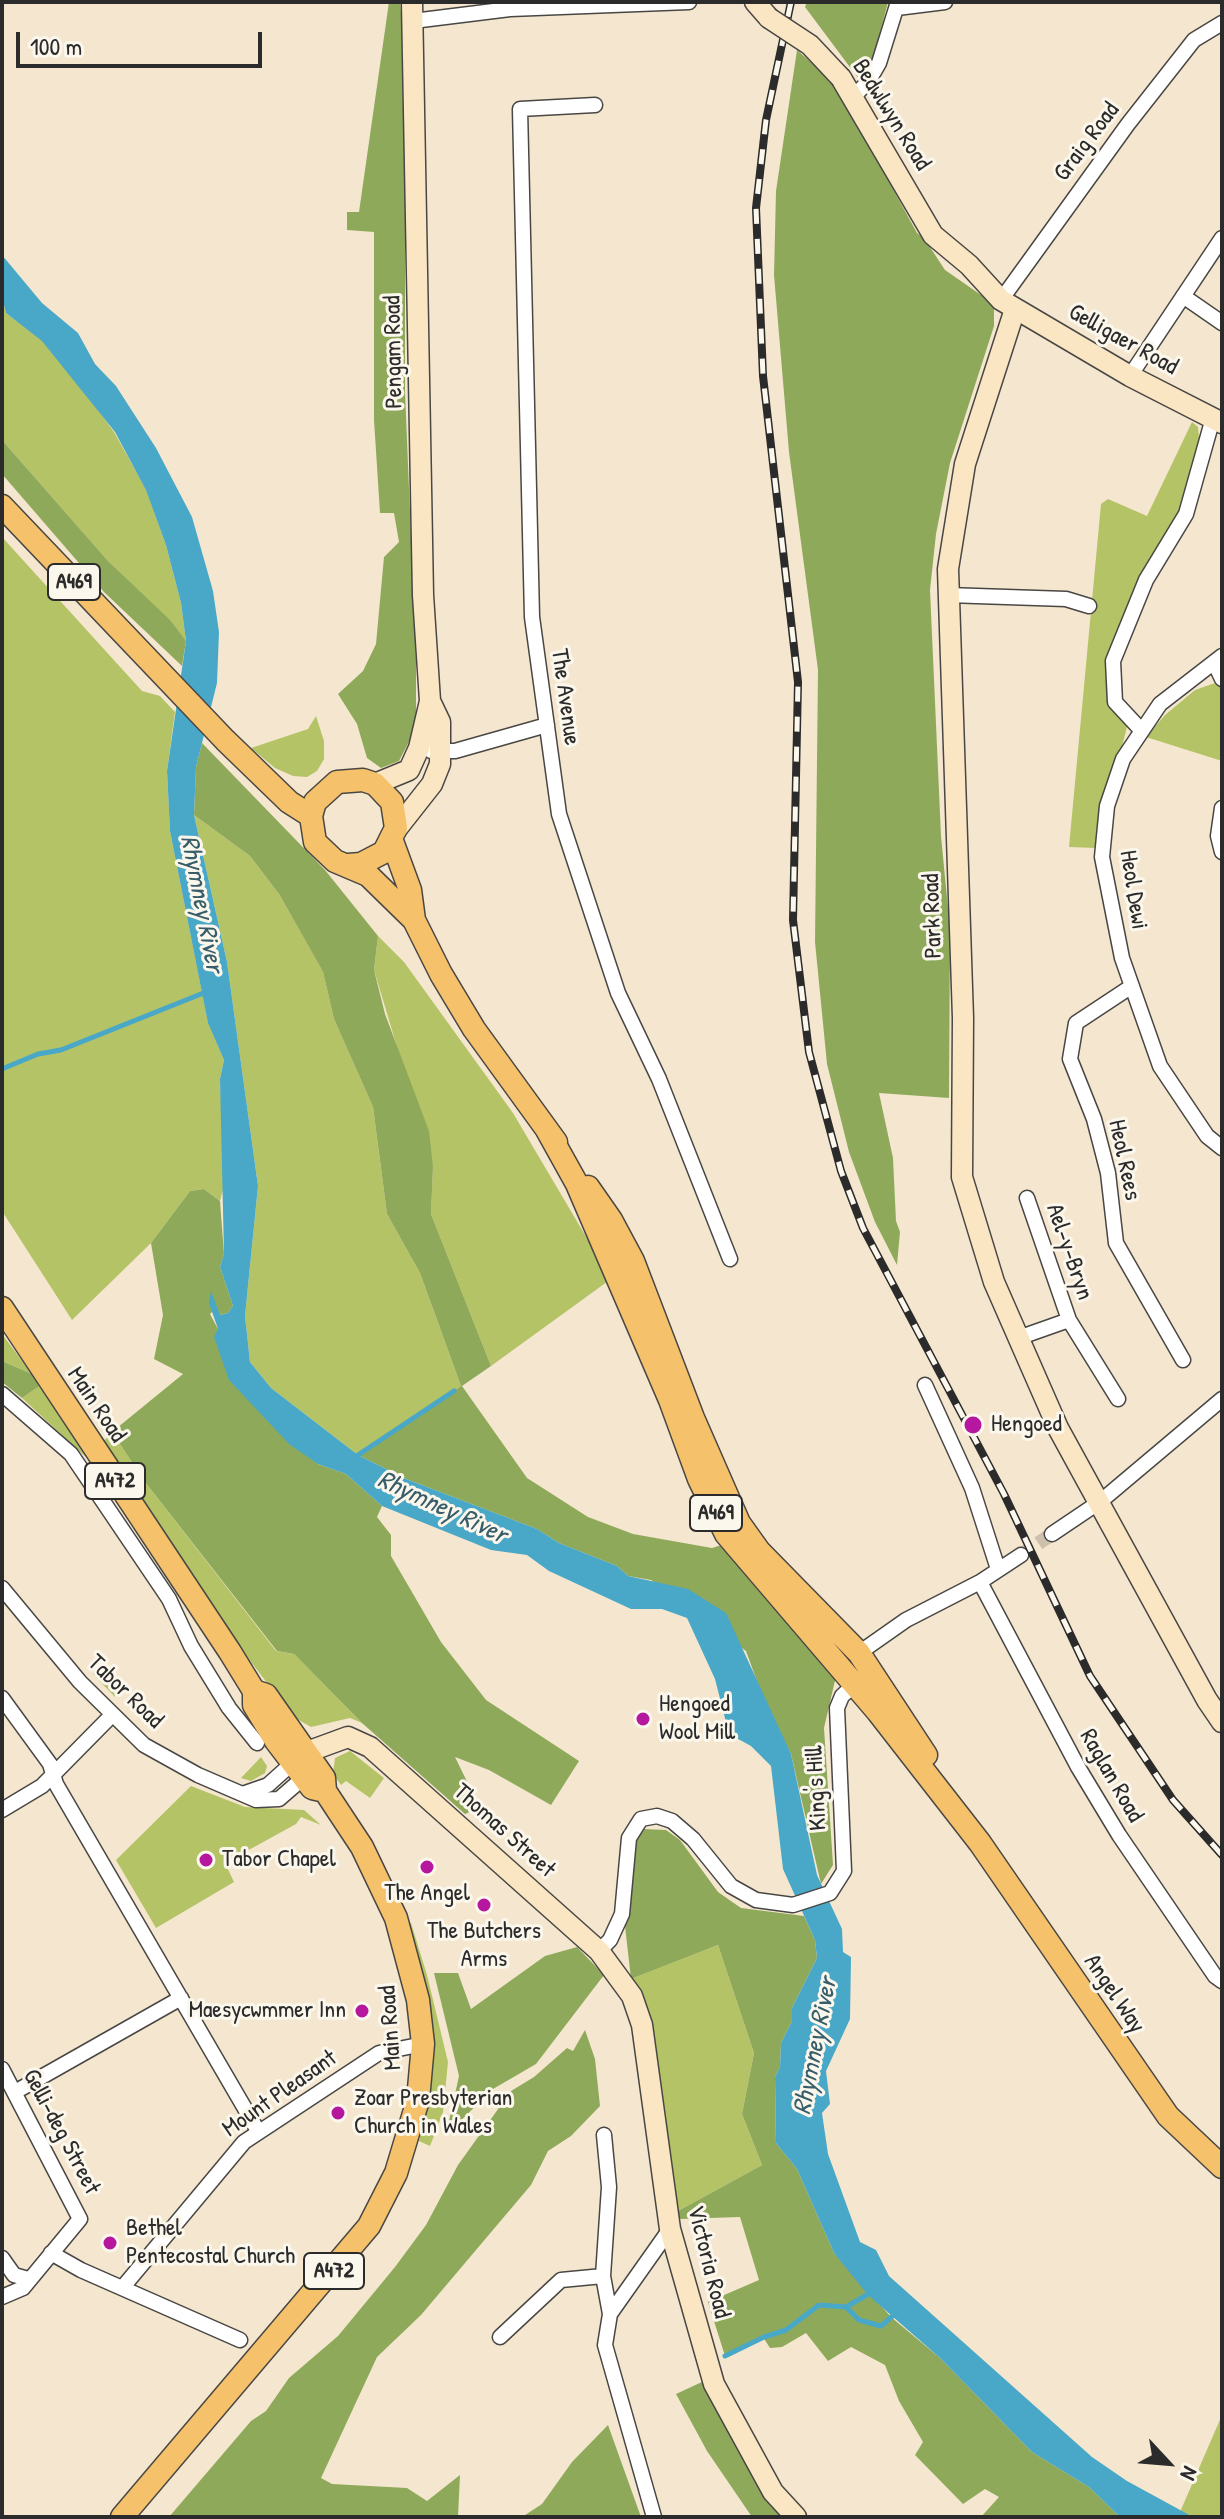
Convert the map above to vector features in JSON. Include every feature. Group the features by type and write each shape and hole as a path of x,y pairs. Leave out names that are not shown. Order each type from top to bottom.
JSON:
{"main road":[{"name":"A469","path":"2,506 225,740 289,802 311,816 315,842 324,853 379,883 414,920 474,1029 611,1220 633,1261 693,1418 739,1523 780,1574 859,1653 912,1731 976,1839"},
{"path":"311,816 315,802 337,782 351,779 375,784"},
{"name":"A469","path":"375,784 392,802 394,836 410,890 414,920"},
{"path":"348,865 374,859 394,836"},
{"name":"A469","path":"547,1130 577,1184 726,1534 855,1684 976,1839"},
{"name":"Main Road","path":"2,1308 248,1681 266,1695 309,1761 324,1778 325,1791 362,1847 396,1918 412,1970 423,2044 418,2100 409,2138 396,2173 369,2226 122,2517"},
{"name":"Angel Way","path":"976,1839 1168,2116 1222,2167"}],"street":[{"path":"412,11 689,2"},
{"name":"Bedwlwyn Road","path":"755,2 769,18 810,45 841,78 933,235 969,265 1008,305"},
{"path":"854,96 868,82 879,63 898,5 945,2"},
{"name":"Pengam Road","path":"412,11 423,595 430,701 416,756"},
{"name":"Graig Road","path":"1008,305 1175,64 1194,40 1222,23"},
{"name":"The Avenue","path":"595,105 520,109 532,617 559,814 618,993 659,1079 730,1259"},
{"path":"1130,376 1222,238"},
{"path":"1183,296 1222,323"},
{"name":"Gelligaer Road","path":"1008,305 1130,376 1217,420"},
{"name":"Park Road","path":"1008,305 965,464 948,569 963,1018 962,1177 994,1282 1058,1428 1214,1697 1222,1722"},
{"path":"1142,731 1115,702 1113,661 1146,580 1186,514 1217,420"},
{"path":"947,595 1066,599 1089,606"},
{"path":"1218,659 1222,679"},
{"name":"Heol Dewi","path":"1218,659 1160,704 1123,759 1107,806 1102,857 1122,958 1160,1066 1207,1136 1222,1148"},
{"name":"Pengam Road","path":"394,836 432,784 441,752 440,722 430,701"},
{"path":"375,784 409,770 416,756 455,751 547,725"},
{"path":"1222,808 1218,836 1222,852"},
{"name":"Heol Rees","path":"1132,986 1076,1023 1070,1059 1094,1119 1108,1173 1116,1243 1183,1360"},
{"name":"Ael-y-Bryn","path":"1027,1198 1069,1320 1118,1399"},
{"name":"Ael-y-Bryn","path":"1018,1338 1069,1320"},
{"path":"925,1385 972,1488 998,1569"},
{"name":"Main Road","path":"2,1394 56,1439 79,1465 169,1599 217,1688 257,1743"},
{"path":"1052,1534 1101,1501 1222,1399"},
{"path":"859,1653 906,1620 980,1582 1021,1555"},
{"name":"Raglan Road","path":"980,1582 1078,1767 1119,1835 1215,1976 1222,1981"},
{"name":"Tabor Road","path":"2,1588 112,1715 144,1745 198,1775 256,1800 279,1799 309,1761"},
{"path":"217,1688 248,1681"},
{"name":"King's Hill","path":"599,1951 610,1940 622,1914 629,1838 641,1819 657,1816 672,1821 693,1839 731,1886 756,1900 793,1905 830,1893 844,1871 837,1708 842,1696 855,1684"},
{"path":"2,1698 50,1764 105,1868 258,2131"},
{"path":"2,1810 42,1786 112,1715"},
{"name":"Thomas Street","path":"309,1761 348,1737 370,1747 599,1951 632,1996"},
{"name":"Victoria Road","path":"632,1996 642,2025 670,2229 714,2384 773,2492 796,2517"},
{"path":"15,2092 181,1998"},
{"name":"Mount Pleasant","path":"123,2287 232,2152 258,2131 379,2053 423,2044"},
{"name":"Gelli-deg Street","path":"2,2069 80,2212 77,2224 51,2253"},
{"path":"604,2135 609,2187 603,2276 610,2314 605,2345 654,2517"},
{"path":"610,2314 670,2229"},
{"path":"2,2297 23,2288 51,2253 240,2340"},
{"path":"2,2258 14,2275 28,2279"},
{"path":"500,2337 561,2280 603,2276"}],"green space":[{"path":"389,2 400,2 405,56 405,391 416,728 399,761 381,768 367,758 357,724 338,694 363,671 376,644 384,557 399,542 394,513 380,513 374,420 374,232 347,230 347,212 359,212"},
{"path":"807,2 888,2 874,56 861,82 805,7"},
{"path":"797,50 835,83 917,233 924,238 945,270 994,304 994,326 950,463 936,534 930,590 941,836 950,929 949,1098 879,1093 893,1158 896,1221 900,1232 897,1265 875,1222 849,1152 827,1064 815,942 818,670 789,452 774,275 776,191"},
{"path":"2,297 6,313 42,340 78,383 114,432 146,489 166,545 181,603 186,641 109,562 2,440"},
{"path":"1192,422 1198,427 1199,438 1190,491 1110,660 1127,727 1096,848 1069,847 1101,504 1108,499 1147,516"},
{"path":"2,440 109,562 170,620 186,641 182,666 104,592 2,474"},
{"path":"2,537 142,691 160,696 175,712 167,771 170,831 208,1022 224,1060 220,1079 225,1182 220,1201 204,1189 190,1191 151,1243 72,1320 2,1211"},
{"path":"1215,683 1222,687 1222,761 1146,737 1165,715 1195,690"},
{"path":"316,716 324,741 324,759 317,771 307,777 293,776 275,768 251,748 308,729"},
{"path":"202,743 325,870 378,936 374,970 385,1014 429,1131 433,1167 431,1214 491,1366 462,1386 527,1478 588,1517 633,1534 712,1548 725,1544 769,1603 837,1672 824,1728 833,1865 821,1884 791,1754 766,1706 746,1651 651,1580 628,1576 617,1566 559,1543 537,1529 406,1479 358,1455 461,1386 420,1273 387,1214 373,1107 334,1019 323,972 279,894 250,856 194,815 196,767"},
{"path":"194,815 250,856 279,894 323,972 334,1019 373,1107 387,1214 420,1273 461,1386 358,1455 271,1388 250,1362 245,1316 258,1186 227,962"},
{"path":"378,936 404,962 513,1113 611,1279 491,1366 431,1214 433,1167 374,970"},
{"path":"204,1189 220,1201 224,1254 220,1267 233,1306 228,1313 220,1315 215,1309 210,1314 218,1329 318,1464 346,1474 382,1506 377,1517 391,1535 391,1556 441,1642 486,1700 579,1761 551,1805 489,1770 455,1757 480,1808 465,1814 362,1723 294,1654 277,1651 145,1482 112,1432 183,1374 154,1359 163,1315 151,1243 190,1191"},
{"path":"2,1334 32,1374 2,1361"},
{"path":"2,1361 32,1374 41,1385 22,1398 2,1382"},
{"path":"41,1385 87,1458 22,1398"},
{"path":"112,1432 145,1482 276,1651 294,1654 362,1723 350,1718 311,1727 297,1719 280,1695 277,1696 219,1620 102,1443"},
{"path":"102,1663 116,1694 115,1697 93,1674"},
{"path":"350,1751 384,1778 370,1798 346,1781 341,1785 333,1774 335,1758"},
{"path":"261,1757 267,1766 265,1773 251,1781 241,1778"},
{"path":"191,1786 245,1807 304,1810 321,1825 301,1817 296,1824 225,1863 234,1882 156,1928 116,1860"},
{"path":"643,1829 666,1830 680,1840 718,1892 741,1908 804,1916 815,1940 817,1958 792,2008 792,2021 781,2043 780,2067 775,2077 776,2143 797,2169 834,2253 891,2317 940,2358 1032,2452 1089,2487 1120,2517 981,2517 999,2497 985,2489 963,2504 915,2455 923,2442 899,2401 885,2365 851,2347 828,2361 806,2333 782,2347 770,2348 763,2337 725,2356 708,2302 759,2280 740,2217 679,2219 678,2211 762,2165 742,2114 754,2053 718,1945 631,1979 625,1926 635,1840"},
{"path":"408,1923 411,1923 427,1975 448,2062 443,2112 430,2146 419,2141 432,2083 430,2011"},
{"path":"718,1945 754,2053 742,2114 762,2165 678,2211 631,1979"},
{"path":"577,1947 604,1975 536,2064 493,2089 446,2135 459,2076 434,1973 458,1973 471,2009 545,1956"},
{"path":"585,2030 595,2059 600,2106 571,2136 548,2151 531,2185 421,2315 377,2357 321,2478 332,2484 407,2488 427,2501 460,2475 458,2517 169,2517 251,2421 266,2411 289,2378 338,2336 395,2267 426,2225 458,2165 511,2091 534,2077 567,2048 573,2051"},
{"path":"704,2381 787,2517 752,2517 707,2451 676,2394"},
{"path":"1222,2415 1222,2517 1193,2517 1180,2512"},
{"path":"608,2425 641,2517 522,2517 542,2504 572,2462"}],"water":[{"name":"Rhymney River","path":"2,255 42,303 78,333 95,364 116,386 156,448 192,517 213,591 219,632 217,683 196,767 194,815 227,962 258,1186 245,1316 250,1362 271,1388 358,1455 406,1479 537,1529 559,1543 617,1566 628,1576 688,1589 726,1613 791,1754 817,1875 842,1929 843,1952 851,1957 850,2019 826,2071 830,2104 822,2113 828,2154 860,2242 876,2250 889,2276 1092,2457 1127,2481 1193,2517 1120,2517 1089,2487 1032,2452 940,2358 868,2295 834,2253 797,2169 776,2143 775,2077 780,2067 781,2043 792,2021 792,2008 817,1958 815,1940 783,1869 771,1766 751,1746 729,1734 715,1679 687,1618 662,1609 631,1609 549,1571 527,1555 491,1550 382,1506 346,1474 318,1464 289,1444 229,1380 214,1337 218,1329 209,1303 211,1291 220,1315 228,1313 233,1306 220,1267 224,1254 220,1079 224,1060 208,1023 170,831 167,771 186,641 181,603 166,545 146,490 115,432 42,341 6,313 2,297"}],"waterway":[{"path":"2,1069 38,1054 61,1050 206,992"},
{"path":"358,1455 454,1391"},
{"path":"725,2356 786,2330 819,2305 846,2307 870,2293"},
{"path":"846,2307 859,2320 881,2326 895,2314"}],"tunnel":[{"path":"1021,1555 1052,1534"}],"railway":[{"path":"791,2 766,120 756,208 763,376 798,682 793,920 809,1052 841,1171 863,1228 1004,1494 1090,1676 1173,1800 1222,1855"}],"place":[{"name":"Hengoed","path":"973,1425"},
{"name":"Hengoed Wool Mill","path":"643,1719"},
{"name":"Tabor Chapel","path":"206,1860"},
{"name":"The Angel","path":"427,1867"},
{"name":"The Butchers Arms","path":"484,1905"},
{"name":"Maesycwmmer Inn","path":"362,2011"},
{"name":"Zoar Presbyterian Church in Wales","path":"338,2113"},
{"name":"Bethel Pentecostal Church","path":"110,2243"}]}
